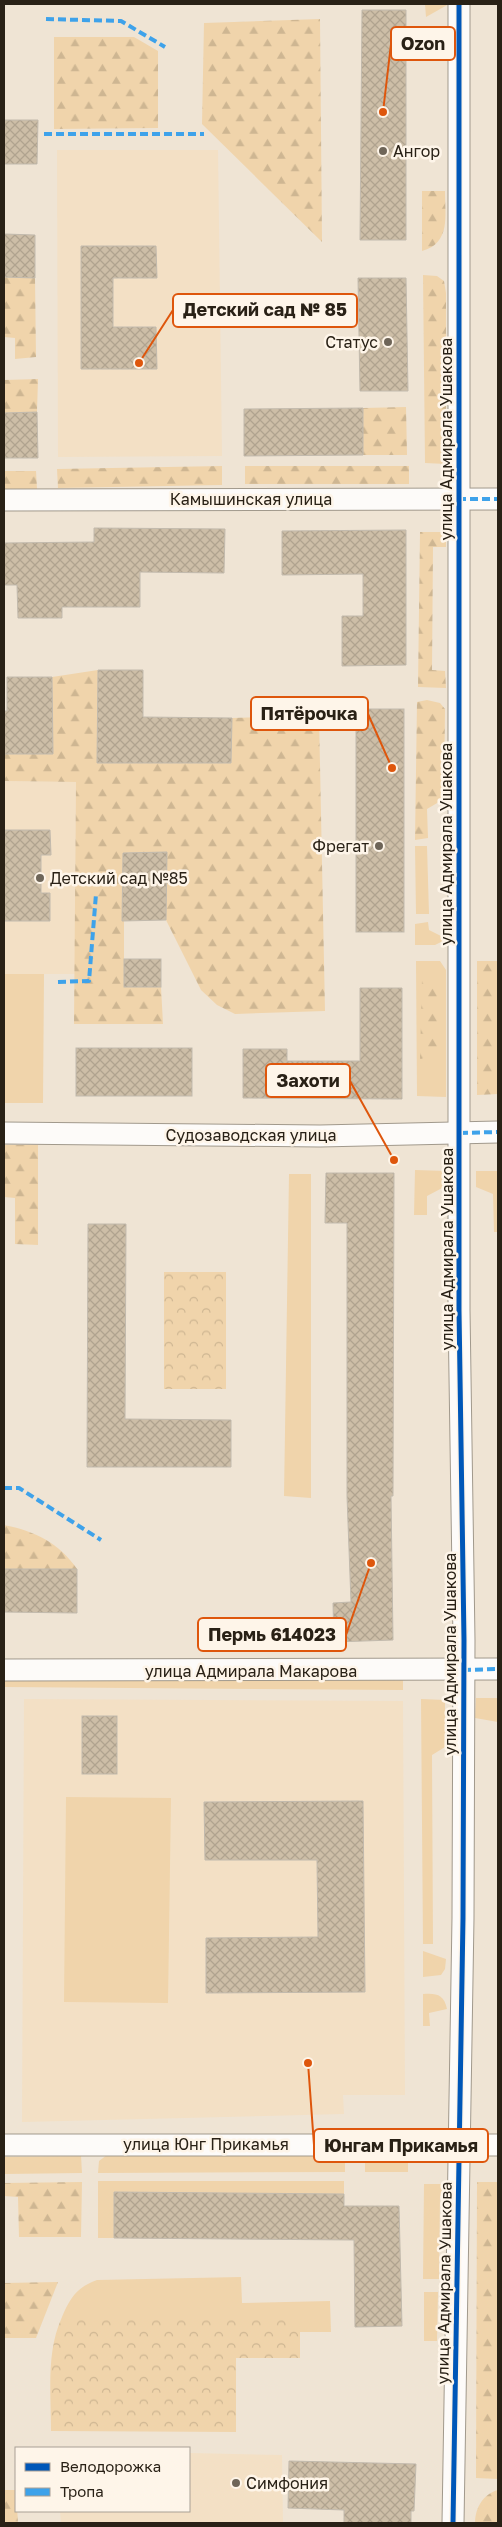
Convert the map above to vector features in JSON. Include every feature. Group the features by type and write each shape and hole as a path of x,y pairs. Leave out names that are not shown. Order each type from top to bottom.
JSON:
{"street":[{"name":"улица Адмирала Ушакова","path":"453,2523 463,1918 458,499 459,4"},
{"name":"Камышинская улица","path":"4,500 498,499"},
{"name":"Судозаводская улица","path":"4,1133 320,1136 498,1132"},
{"name":"улица Адмирала Макарова","path":"4,1670 498,1669"},
{"name":"улица Юнг Прикамья","path":"4,2144 498,2145"}],"shaded area":[{"path":"57,150 218,150 222,456 58,457"},
{"name":"Детский сад №85","path":"4,781 76,782 75,974 4,974"},
{"path":"24,1699 403,1701 405,2095 343,2095 344,2114 22,2122"},
{"name":"Симфония","path":"190,2453 282,2455 283,2523 61,2523 60,2512 190,2512"}],"green space":[{"path":"425,4 449,4 426,17"},
{"path":"320,19 322,242 202,124 204,23"},
{"path":"54,37 134,37 158,51 158,128 54,129"},
{"path":"422,191 445,191 445,219 442,235 438,242 422,251"},
{"path":"423,275 437,276 444,281 446,293 446,464 425,463"},
{"path":"4,277 35,278 36,357 15,359 15,338 4,337"},
{"path":"38,379 37,412 4,413 4,380"},
{"path":"406,407 407,455 363,455 363,408"},
{"path":"222,466 222,485 58,488 57,469"},
{"path":"245,466 409,466 409,484 245,484"},
{"path":"4,471 36,471 37,489 4,489"},
{"path":"420,532 446,532 446,547 433,547 432,670 445,671 446,688 418,687"},
{"path":"98,670 98,763 231,763 232,718 319,715 325,1011 235,1014 217,1005 201,990 166,920 167,852 124,853 124,987 161,987 163,1024 74,1024 76,782 4,781 4,754 53,753 52,677"},
{"path":"427,700 440,703 445,709 444,799 427,809 428,838 415,840 417,702"},
{"path":"415,846 427,846 429,914 416,914"},
{"path":"428,922 429,930 445,938 445,940 435,945 415,945 415,924"},
{"path":"416,961 440,961 446,970 446,1097 417,1096"},
{"path":"477,961 498,961 498,1094 477,1095"},
{"path":"4,974 44,974 43,1103 4,1103"},
{"path":"422,979 434,979 442,1011 441,1048 420,1060"},
{"path":"4,1145 38,1145 38,1245 15,1244 15,1198 4,1197"},
{"path":"415,1170 447,1171 446,1186 427,1196 427,1215 414,1215"},
{"path":"476,1171 498,1171 498,1232 494,1232 493,1194 476,1187"},
{"path":"289,1174 311,1174 311,1498 284,1496"},
{"path":"164,1272 226,1272 226,1389 164,1389"},
{"path":"4,1525 36,1535 54,1545 77,1569 4,1569"},
{"path":"4,1678 403,1680 403,1690 4,1687"},
{"path":"476,1698 498,1698 498,1722 475,1718"},
{"path":"421,1699 445,1700 445,1747 432,1755 433,1944 423,1944"},
{"path":"66,1797 171,1798 168,2003 64,2002"},
{"path":"423,1951 446,1959 445,1969 441,1975 423,1977"},
{"path":"423,1994 442,1997 446,2004 447,2009 429,2013 430,2026 423,2026"},
{"path":"345,2154 345,2172 98,2173 99,2161 107,2155"},
{"path":"365,2154 408,2154 408,2172 365,2172"},
{"path":"81,2156 82,2173 4,2174 4,2157"},
{"path":"98,2181 344,2181 344,2194 115,2192 114,2238 98,2238"},
{"path":"82,2182 81,2237 19,2237 18,2197 4,2196 4,2183"},
{"path":"477,2182 498,2182 498,2479 476,2478"},
{"path":"424,2184 447,2184 446,2193 440,2196 439,2279 423,2279"},
{"path":"241,2277 242,2303 330,2301 331,2332 300,2332 300,2317 62,2317 75,2294 84,2286 97,2280"},
{"path":"58,2282 36,2338 4,2338 4,2283"},
{"path":"424,2292 438,2292 437,2341 424,2341"},
{"path":"62,2317 300,2317 300,2358 236,2358 236,2432 51,2431 51,2358"},
{"path":"4,2490 15,2490 15,2512 17,2512 18,2523 4,2523"},
{"path":"498,2490 498,2523 475,2523 476,2512 481,2502 488,2495"}],"building":[{"path":"362,10 406,10 406,240 360,240"},
{"path":"4,120 38,120 37,164 4,164"},
{"path":"4,234 35,235 35,278 4,277"},
{"path":"81,246 156,246 157,278 113,278 113,327 156,327 157,369 81,369"},
{"path":"358,278 406,278 408,391 360,391"},
{"path":"363,408 363,455 244,456 244,409"},
{"path":"37,412 38,458 4,458 4,413"},
{"path":"94,528 225,529 224,573 140,572 140,607 62,607 62,618 18,618 17,585 4,585 4,543 94,542"},
{"path":"406,530 406,665 342,666 342,616 363,616 363,574 282,575 282,531"},
{"path":"98,670 143,670 143,717 232,718 231,763 97,763"},
{"path":"7,677 52,677 53,754 4,754 4,711 7,711"},
{"path":"356,709 404,709 404,932 356,932"},
{"path":"4,830 50,830 51,855 41,855 41,893 50,893 50,921 4,921"},
{"path":"167,852 166,920 122,921 123,853"},
{"path":"124,959 161,959 161,987 124,987"},
{"path":"360,988 402,988 402,1099 243,1098 243,1049 287,1049 287,1061 360,1061"},
{"path":"76,1048 192,1048 192,1096 76,1096"},
{"path":"326,1173 394,1173 393,1496 391,1496 393,1640 334,1642 333,1603 351,1602 347,1496 347,1223 325,1223"},
{"path":"88,1224 126,1224 125,1419 231,1420 231,1467 87,1467"},
{"path":"4,1569 77,1569 77,1613 4,1612"},
{"path":"82,1716 117,1716 117,1774 82,1774"},
{"path":"363,1801 365,1992 206,1993 206,1938 318,1937 317,1860 205,1860 204,1802"},
{"path":"114,2192 344,2194 344,2206 399,2206 402,2326 355,2327 354,2240 114,2238"},
{"path":"289,2461 416,2464 414,2511 411,2511 411,2523 344,2523 344,2510 288,2508"}],"marked path":[{"path":"46,19 121,21 165,47"},
{"path":"44,134 204,134"},
{"path":"458,499 498,499"},
{"path":"58,982 89,981 96,894"},
{"path":"460,1133 498,1132"},
{"path":"4,1488 19,1488 101,1540"},
{"path":"463,1670 498,1669"}],"cycle path":[{"path":"453,2523 463,1918 464,1640 459,1310 459,4"}],"place":[{"name":"Ozon","path":"383,112"},
{"name":"Ангор","path":"383,151"},
{"name":"Статус","path":"388,342"},
{"name":"Детский сад № 85","path":"139,363"},
{"name":"Пятёрочка","path":"392,768"},
{"name":"Фрегат","path":"379,846"},
{"name":"Детский сад №85","path":"40,878"},
{"name":"Захоти","path":"394,1160"},
{"name":"Пермь 614023","path":"371,1563"},
{"name":"Юнгам Прикамья","path":"308,2063"},
{"name":"Симфония","path":"236,2483"}]}
